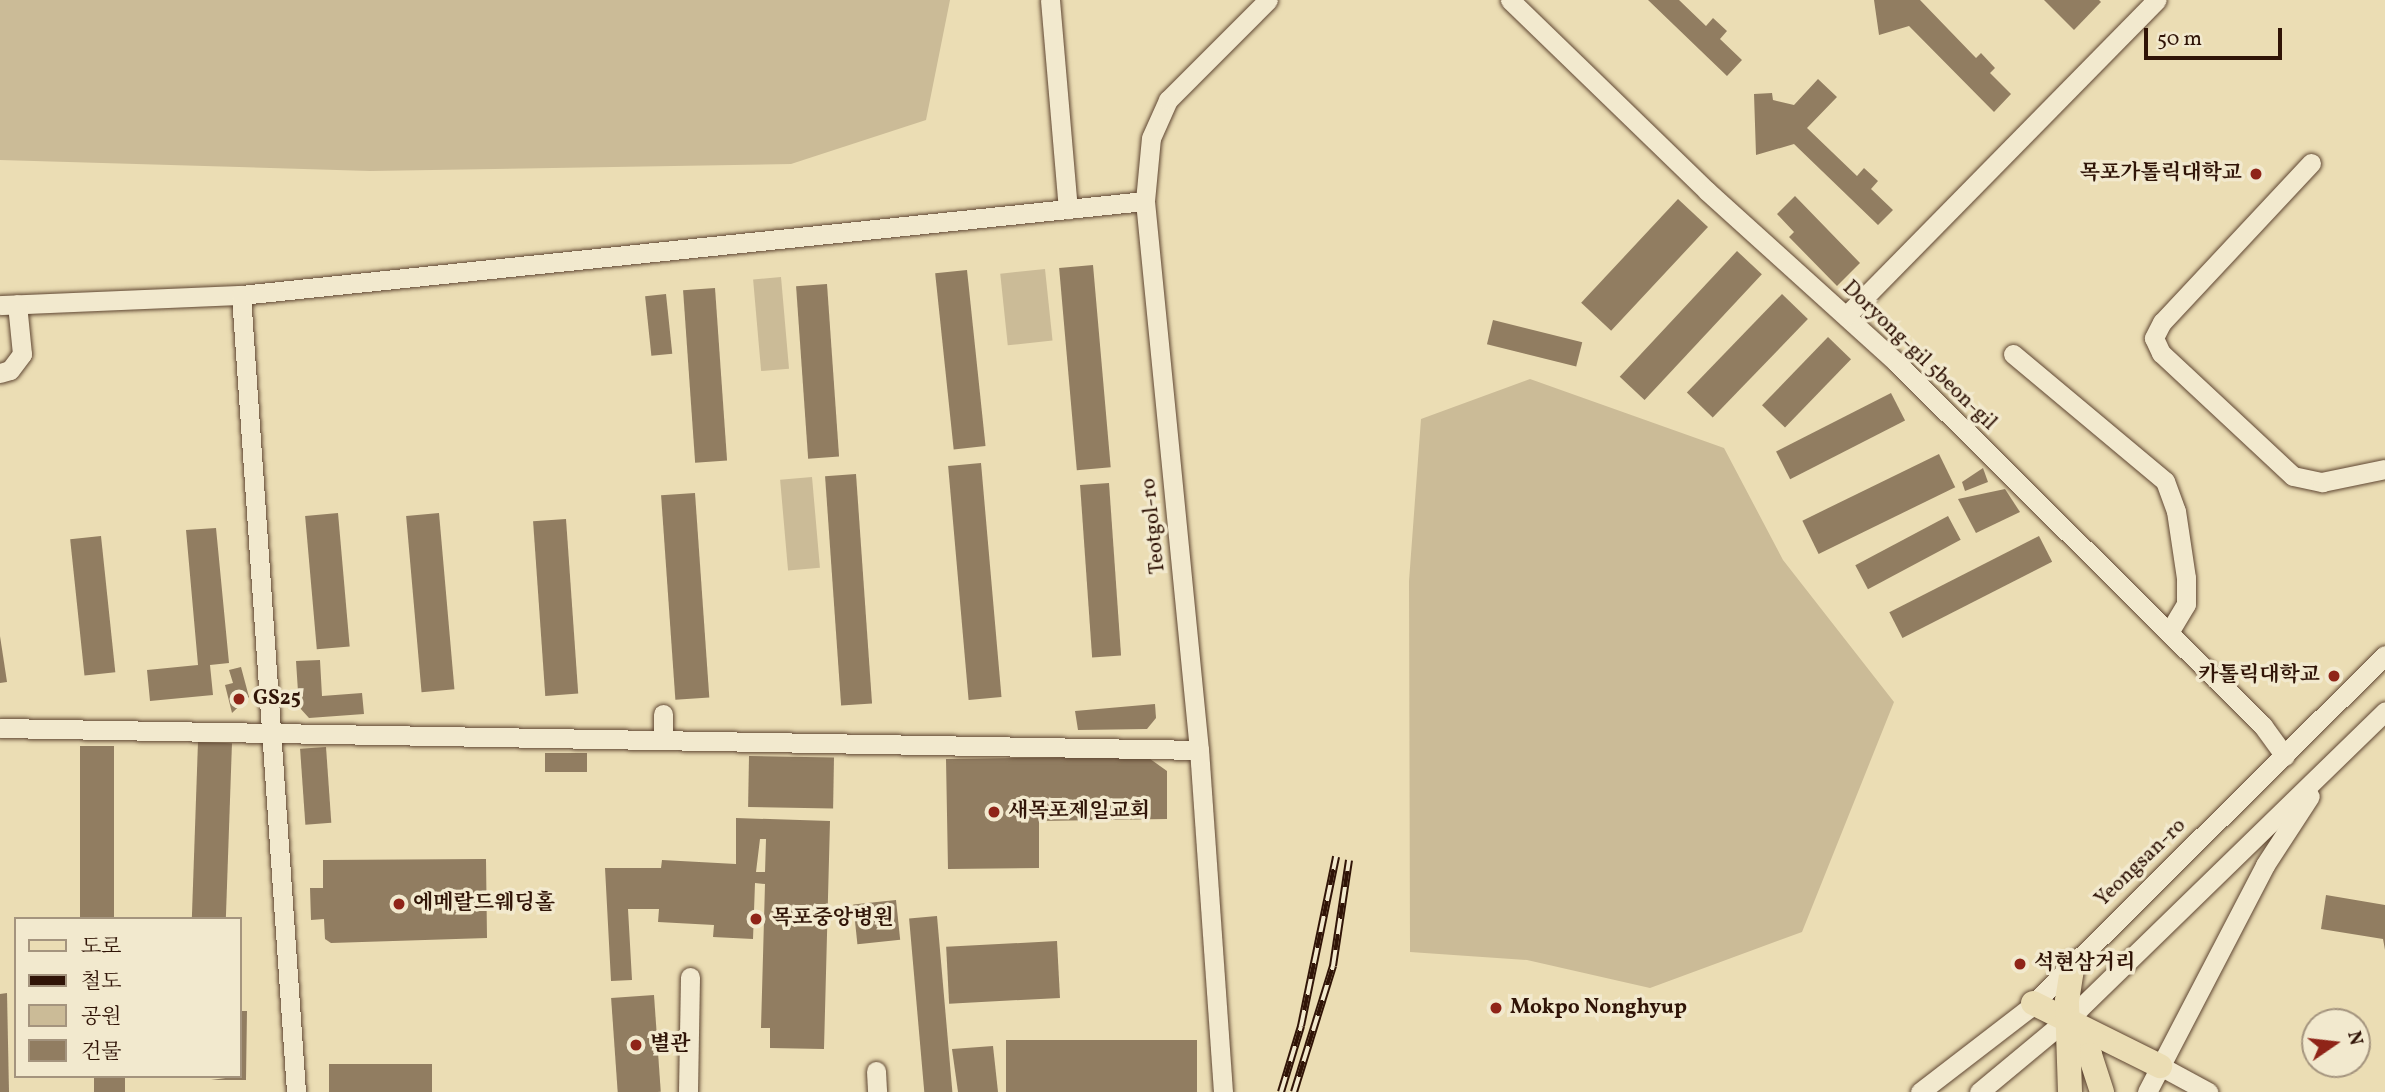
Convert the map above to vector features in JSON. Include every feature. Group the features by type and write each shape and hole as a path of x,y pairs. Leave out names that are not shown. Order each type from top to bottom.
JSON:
{"main road":[{"path":"2070,1092 2068,1020 2073,963"},
{"path":"2033,1003 2160,1066"},
{"path":"2068,1020 2090,1055 2102,1092"}],"street":[{"path":"1050,0 1068,209"},
{"name":"Teotgol-ro","path":"1223,1092 1199,750 1145,201 1151,138 1168,100 1268,0"},
{"name":"Doryong-gil 5beon-gil","path":"1510,0 1846,316 2263,726 2285,756"},
{"path":"1846,316 2156,0"},
{"path":"2311,163 2162,323 2154,338 2161,352 2286,472 2322,482 2385,469"},
{"path":"0,373 10,370 22,354 9,304 241,295 1145,201"},
{"path":"241,295 296,1092"},
{"path":"2013,354 2165,481 2186,578 2186,604 2169,632"},
{"name":"Yeongsan-ro","path":"1920,1092 2033,1003 2385,655"},
{"path":"1979,1092 2068,1020 2385,712"},
{"path":"663,714 663,738"},
{"path":"0,728 663,738 1199,750"},
{"path":"2147,1092 2265,865 2329,766"},
{"path":"688,1092 690,977"},
{"path":"2160,1066 2208,1092"},
{"path":"876,1071 877,1092"}],"green space":[{"path":"0,0 950,0 926,120 791,164 370,171 0,160"},
{"path":"1045,269 1053,341 1008,345 1000,274"},
{"path":"781,277 789,369 761,371 753,279"},
{"path":"1530,379 1724,448 1783,560 1894,702 1802,932 1650,988 1527,960 1410,952 1409,581 1421,419"},
{"path":"812,477 820,568 788,570 780,480"}],"building":[{"path":"1648,0 1679,0 1706,26 1713,18 1727,31 1720,39 1742,60 1727,76"},
{"path":"1874,0 1920,0 1976,58 1981,53 1995,68 1990,73 2011,94 1994,112 1909,26 1879,35"},
{"path":"2044,0 2099,0 2101,2 2074,30"},
{"path":"1818,79 1837,97 1807,128 1857,176 1864,168 1878,181 1871,189 1893,210 1878,225 1794,144 1756,155 1754,94 1772,93 1773,100 1794,105"},
{"path":"1795,196 1860,263 1837,286 1789,237 1794,232 1777,214"},
{"path":"1678,199 1708,227 1611,331 1581,303"},
{"path":"1737,251 1762,274 1645,400 1620,377"},
{"path":"1093,265 1111,467 1077,470 1059,268"},
{"path":"967,270 986,446 954,449 935,273"},
{"path":"827,284 839,457 808,459 796,286"},
{"path":"715,288 727,461 695,463 683,290"},
{"path":"666,294 672,354 651,356 645,296"},
{"path":"1782,294 1808,319 1713,418 1687,393"},
{"path":"1493,320 1582,342 1576,367 1487,344"},
{"path":"1828,337 1851,359 1785,428 1762,405"},
{"path":"1891,393 1905,421 1790,479 1776,452"},
{"path":"1939,454 1955,487 1819,554 1802,521"},
{"path":"981,463 1001,697 969,700 948,466"},
{"path":"1983,468 1988,482 1965,491 1962,482"},
{"path":"856,474 872,703 841,706 825,476"},
{"path":"1109,483 1121,656 1092,658 1080,485"},
{"path":"2005,489 2020,512 1976,533 1958,499"},
{"path":"695,493 709,698 675,700 661,495"},
{"path":"338,513 350,646 317,649 305,516"},
{"path":"439,513 454,689 422,692 406,516"},
{"path":"1948,516 1961,540 1868,589 1855,565"},
{"path":"566,519 578,694 545,696 533,521"},
{"path":"216,528 229,663 210,665 213,695 150,701 147,670 198,665 186,530"},
{"path":"101,536 115,672 84,675 70,539"},
{"path":"2039,536 2052,562 1902,638 1889,612"},
{"path":"0,636 7,682 0,683"},
{"path":"320,660 322,696 362,693 364,714 309,718 299,707 296,661"},
{"path":"241,667 249,697 232,713 225,685 233,683 229,670"},
{"path":"1155,704 1156,718 1147,729 1078,730 1075,711"},
{"path":"198,742 232,743 226,917 192,917"},
{"path":"80,746 114,746 114,917 80,917"},
{"path":"326,747 331,823 305,825 300,749"},
{"path":"545,753 587,753 587,772 545,772"},
{"path":"749,756 834,757 833,808 748,807"},
{"path":"1146,756 1167,771 1167,819 1039,821 1039,868 948,869 946,759"},
{"path":"736,818 830,821 824,1049 770,1048 770,1028 761,1028 765,884 755,883 753,939 713,937 714,925 658,922 659,909 628,909 632,980 611,981 605,868 661,868 662,860 736,864","holes":["760,839 766,839 765,872 756,872"]},
{"name":"에메랄드웨딩홀","path":"486,859 487,938 331,943 325,939 324,919 311,920 310,888 323,888 323,860"},
{"path":"2326,895 2385,905 2385,950 2383,939 2321,929"},
{"path":"896,900 900,940 857,944 853,904"},
{"path":"937,916 952,1092 924,1092 909,918"},
{"path":"1057,941 1060,998 949,1004 946,947"},
{"path":"7,993 9,1092 0,1092 0,994"},
{"name":"별관","path":"654,995 661,1092 618,1092 611,998"},
{"path":"242,1011 247,1011 246,1080 211,1080 242,1078"},
{"path":"1006,1040 1197,1040 1197,1092 1006,1092"},
{"path":"993,1046 998,1092 958,1092 952,1049"},
{"path":"329,1064 432,1064 432,1092 329,1092"},
{"path":"94,1078 125,1078 125,1092 94,1092"}],"railway":[{"path":"1281,1092 1301,1026 1336,857"},
{"path":"1294,1092 1333,966 1349,860"}],"place":[{"name":"목포가톨릭대학교","path":"2256,174"},
{"name":"카톨릭대학교","path":"2334,676"},
{"name":"GS25","path":"239,699"},
{"name":"새목포제일교회","path":"994,812"},
{"name":"에메랄드웨딩홀","path":"399,904"},
{"name":"목포중앙병원","path":"756,919"},
{"name":"석현삼거리","path":"2020,964"},
{"name":"Mokpo Nonghyup","path":"1496,1008"},
{"name":"별관","path":"636,1045"}]}
